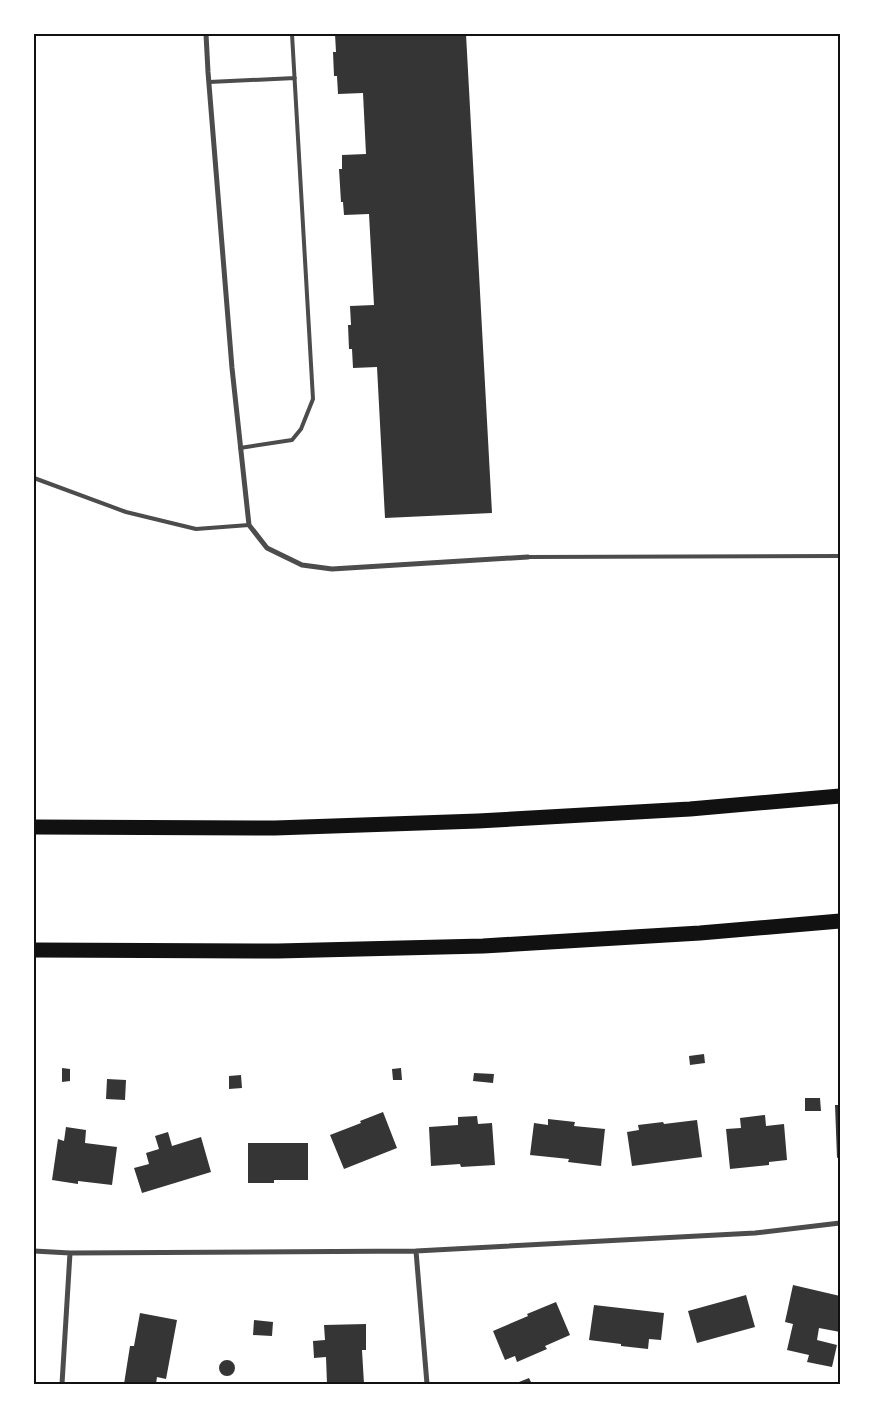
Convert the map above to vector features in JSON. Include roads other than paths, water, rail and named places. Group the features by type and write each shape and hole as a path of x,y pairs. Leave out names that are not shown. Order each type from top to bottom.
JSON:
{"highway":[{"path":"34,826 275,828 468,822 690,809 840,796"},
{"path":"34,950 278,951 483,946 700,933 840,921"}],"street":[{"path":"206,34 240,448 249,525 267,548 302,565 332,569 528,557"},
{"path":"34,1251 70,1253 416,1250 755,1233 840,1223"},
{"path":"416,1250 427,1384"},
{"path":"62,1384 70,1253"}],"lane":[{"path":"240,448 292,440 301,429 313,399 292,34"},
{"path":"209,82 295,78"},
{"path":"34,478 126,512 196,529 249,525"},
{"path":"528,557 840,556"}]}
